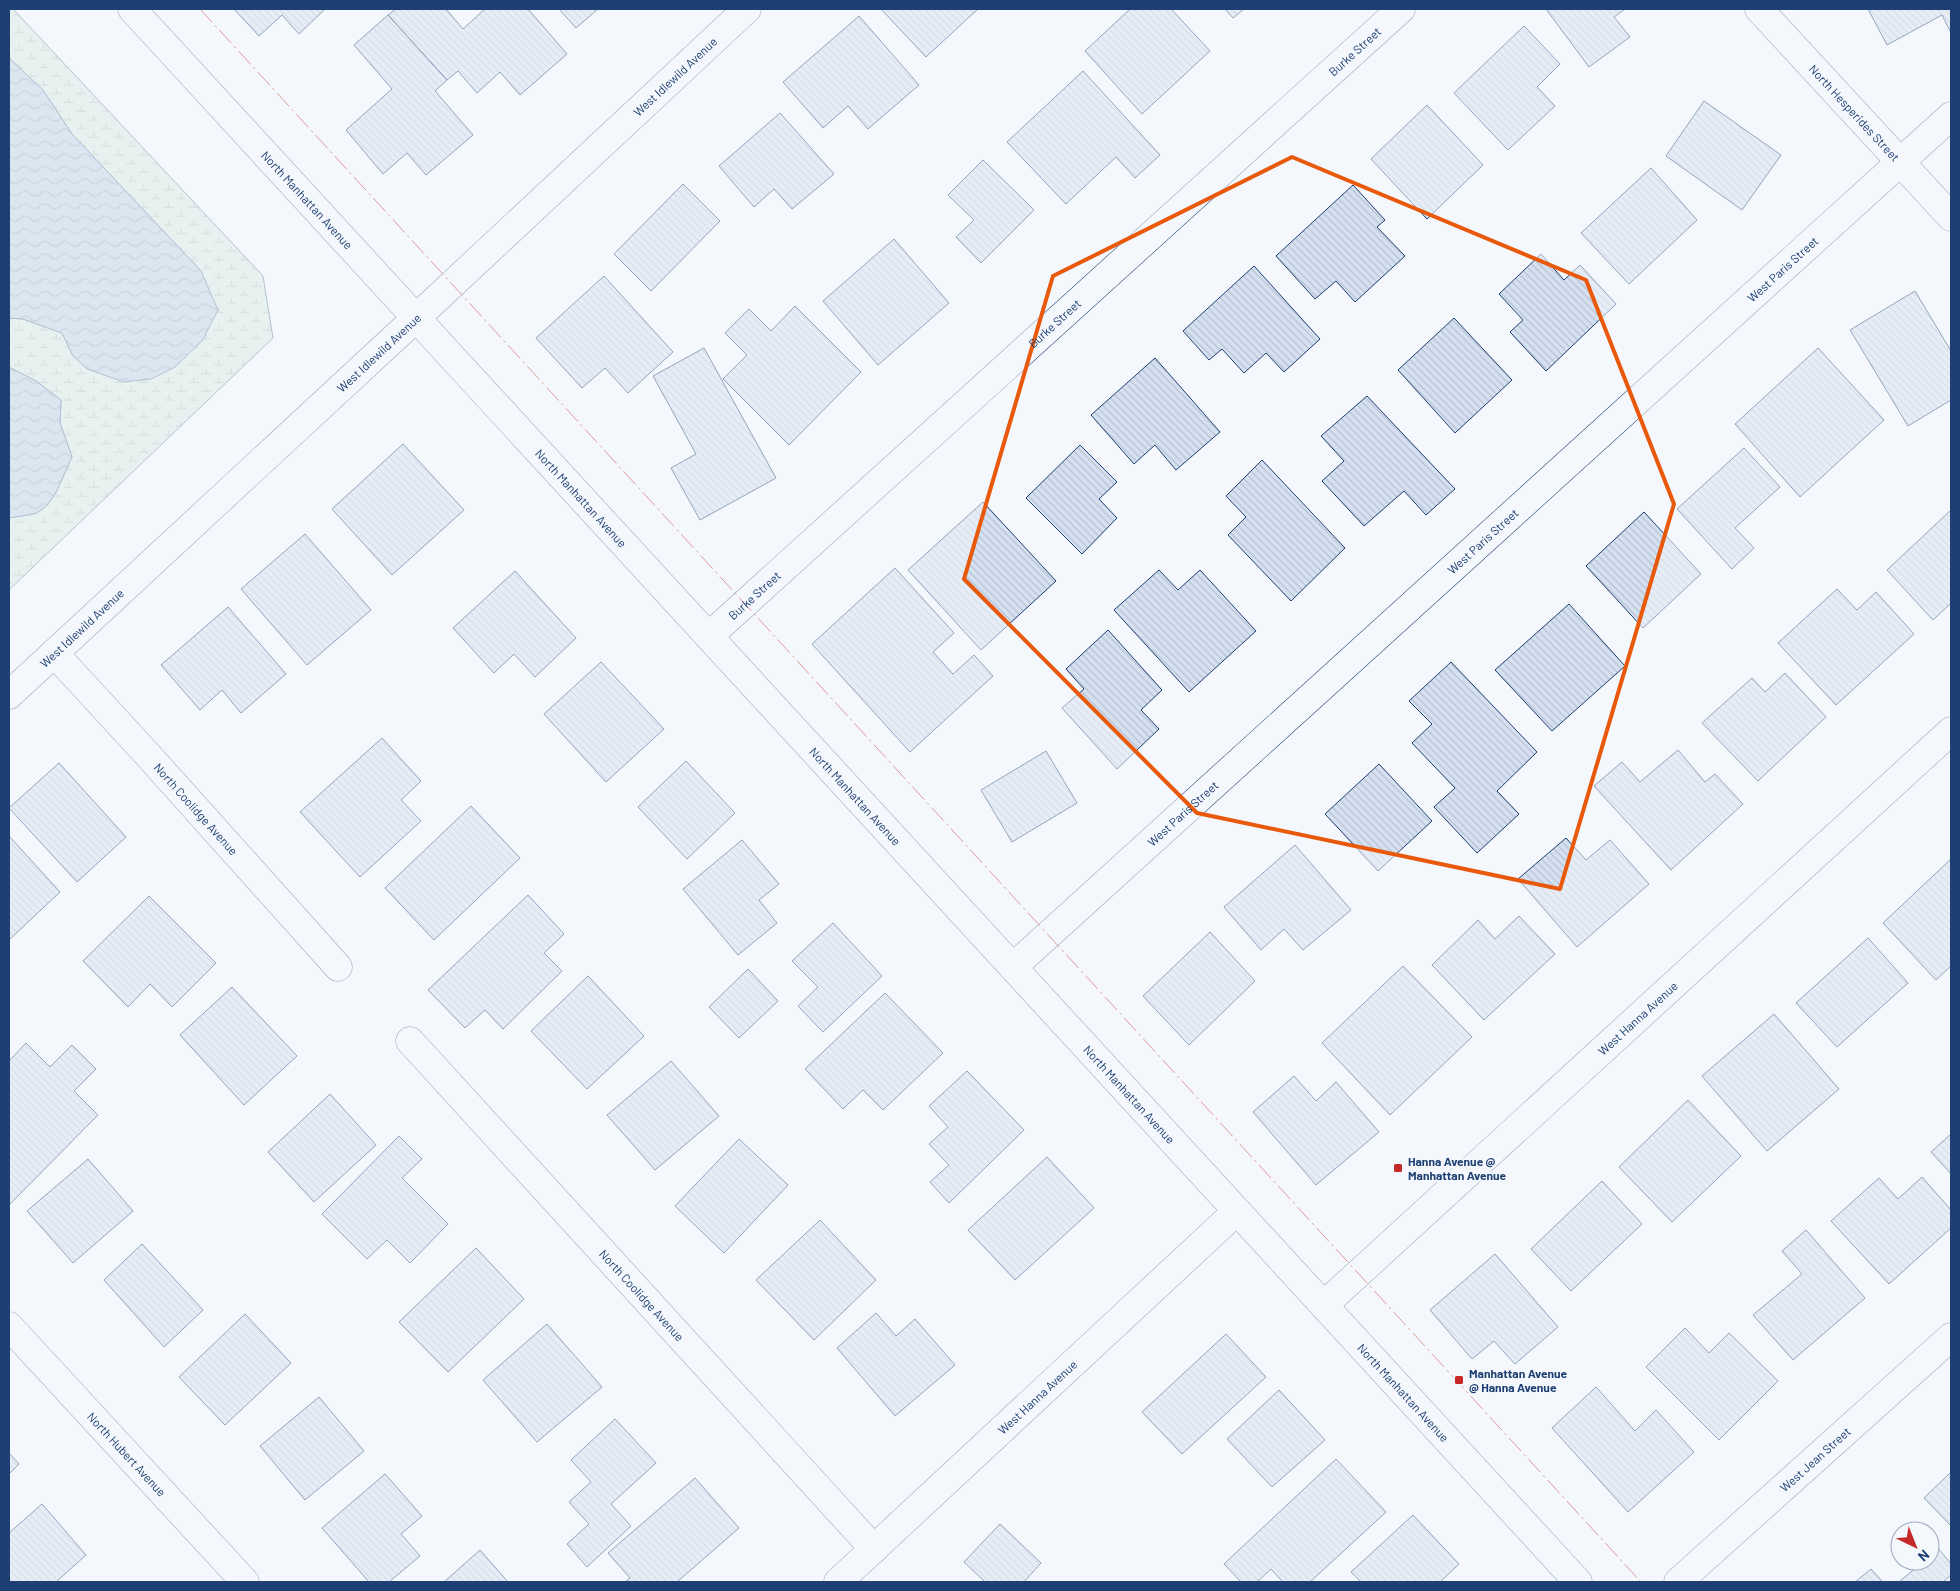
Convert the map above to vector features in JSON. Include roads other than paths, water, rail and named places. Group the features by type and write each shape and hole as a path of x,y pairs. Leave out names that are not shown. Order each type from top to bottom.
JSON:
{"street":[{"name":"North Manhattan Avenue","path":"132,9 1578,1582"},
{"name":"West Idlewild Avenue","path":"9,695 747,9"},
{"name":"Burke Street","path":"709,636 1401,9"},
{"name":"North Hesperides Street","path":"1759,9 1951,217"},
{"name":"West Paris Street","path":"1013,967 1951,116"},
{"name":"North Coolidge Avenue","path":"54,653 154,761 338,967"},
{"name":"West Hanna Avenue","path":"1324,1305 1951,731"},
{"name":"North Coolidge Avenue","path":"410,1041 874,1549"},
{"name":"West Hanna Avenue","path":"838,1582 1237,1211"},
{"name":"North Hubert Avenue","path":"9,1326 245,1582"},
{"name":"West Jean Street","path":"1678,1582 1951,1337"}],"water":[{"path":"9,58 43,90 72,134 201,271 218,310 202,341 175,367 151,379 124,382 87,369 73,356 62,333 23,319 9,318"},
{"path":"9,367 36,381 61,400 60,423 72,457 58,488 43,509 33,514 9,518"}],"place":[{"name":"Hanna Avenue @ Manhattan Avenue","path":"1398,1168"},
{"name":"Manhattan Avenue @ Hanna Avenue","path":"1459,1380"}]}
